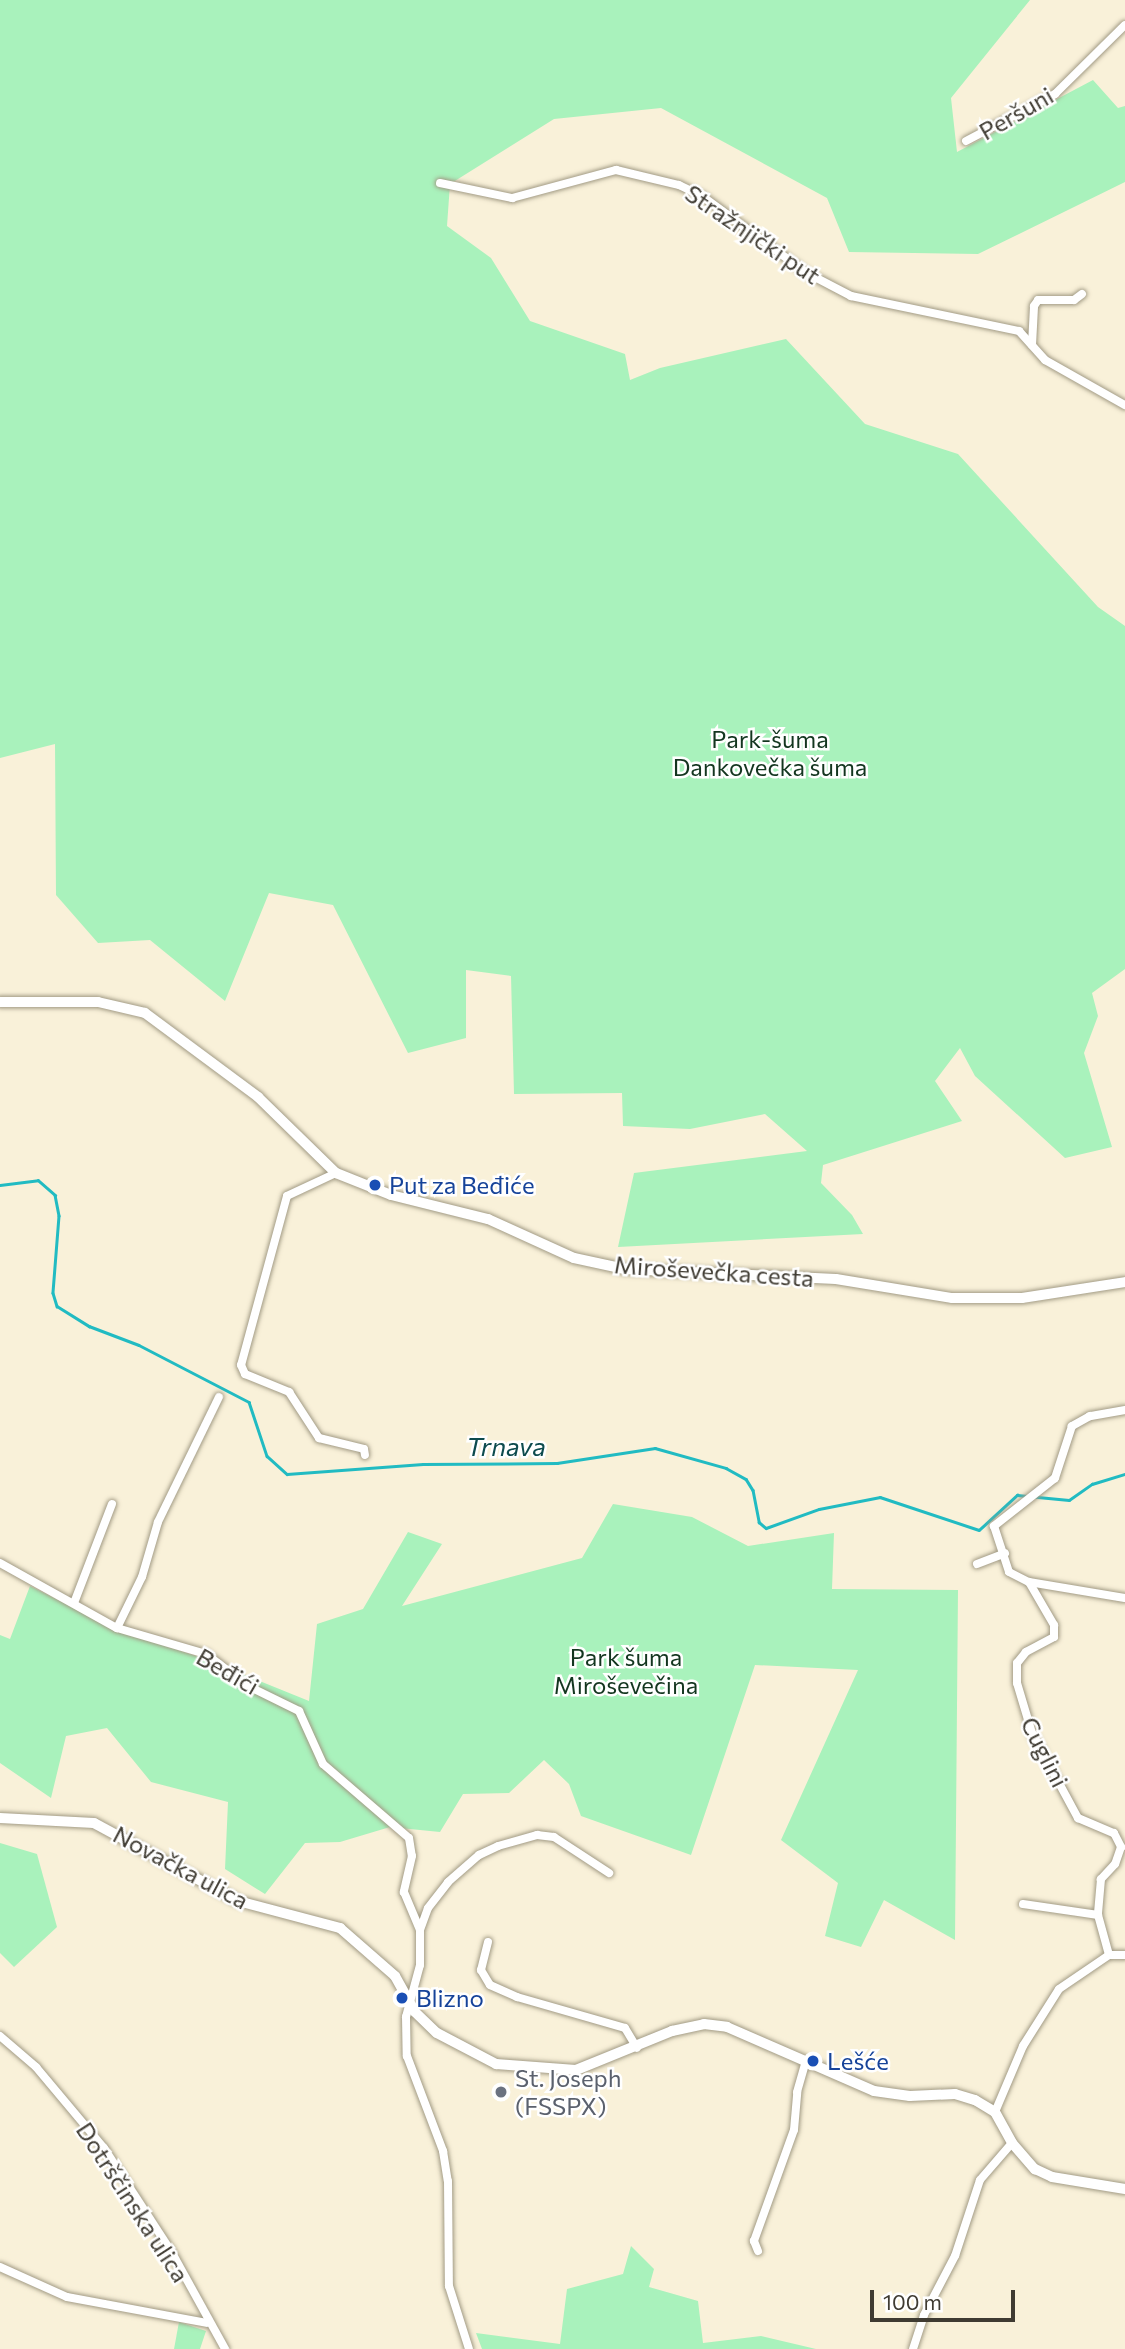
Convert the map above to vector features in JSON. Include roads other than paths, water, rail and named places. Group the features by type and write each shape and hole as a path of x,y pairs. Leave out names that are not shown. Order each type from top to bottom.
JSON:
{"main road":[{"name":"Miroševečka cesta","path":"0,1002 98,1002 145,1013 258,1097 336,1173 391,1195 488,1219 574,1258 625,1269 835,1279 952,1298 988,1300 1125,1282"}],"street":[{"name":"Peršuni","path":"966,141 1055,94 1125,24"},
{"name":"Stražnjički put","path":"440,183 512,198 616,170 679,184 702,196 785,259 851,296 998,324 1019,331 1045,359 1125,405"},
{"path":"1032,345 1034,306 1038,300 1074,300 1082,294"},
{"path":"336,1173 286,1196 241,1365 244,1374 289,1392 319,1438 364,1449 365,1455"},
{"path":"117,1628 142,1577 163,1510 219,1397"},
{"name":"Cuglini","path":"1109,1955 1098,1915 1101,1879 1115,1864 1121,1847 1114,1833 1078,1818 1032,1733 1017,1683 1017,1663 1026,1653 1055,1637 1054,1625 1029,1582 1009,1572 1004,1553 996,1541 994,1526 1055,1478 1072,1426 1090,1416 1125,1410"},
{"path":"74,1603 112,1504"},
{"path":"977,1564 1004,1553"},
{"name":"Beđići","path":"0,1563 117,1628 206,1654 248,1686 299,1711 323,1764 409,1838 412,1856 404,1892 420,1930"},
{"path":"1029,1582 1125,1598"},
{"name":"Novačka ulica","path":"0,1818 94,1823 228,1896 268,1911 340,1927 395,1976 410,2004 437,2033 479,2057 510,2067 576,2070 637,2048 672,2031 704,2024 727,2027 874,2091 910,2096 955,2094 995,2112"},
{"path":"469,2349 449,2286 448,2181 443,2151 407,2056 406,2017 421,1965 420,1930 428,1909 448,1882 479,1855 508,1843 537,1835 554,1837 609,1873"},
{"path":"1023,1904 1098,1915"},
{"path":"488,1942 481,1970 490,1985 517,1997 625,2028 637,2048"},
{"path":"1125,1955 1109,1955 1059,1989 1023,2046 995,2112 1012,2143 1035,2169 1052,2176 1125,2189"},
{"name":"Dotrščinska ulica","path":"0,2036 36,2067 104,2148 171,2251 207,2323 225,2349"},
{"path":"758,2251 754,2241 794,2130 797,2092 807,2061"},
{"path":"913,2349 924,2315 955,2256 980,2180 1012,2143"},
{"path":"0,2267 67,2297 207,2323"}],"waterway":[{"name":"Trnava","path":"0,1185 38,1180 55,1195 59,1216 53,1293 57,1306 89,1326 139,1345 249,1402 267,1456 287,1474 423,1464 557,1463 655,1448 726,1468 746,1479 753,1490 759,1522 766,1528 819,1509 880,1497 979,1530 1017,1495 1069,1500 1092,1484 1125,1474"}],"place":[{"name":"Put za Beđiće","path":"375,1185"},
{"name":"Blizno","path":"402,1998"},
{"name":"Lešće","path":"813,2061"},
{"name":"St. Joseph (FSSPX)","path":"501,2092"}],"park label":[{"name":"Park-šuma Dankovečka šuma","path":"770,753"},
{"name":"Park šuma Miroševečina","path":"626,1671"}]}
